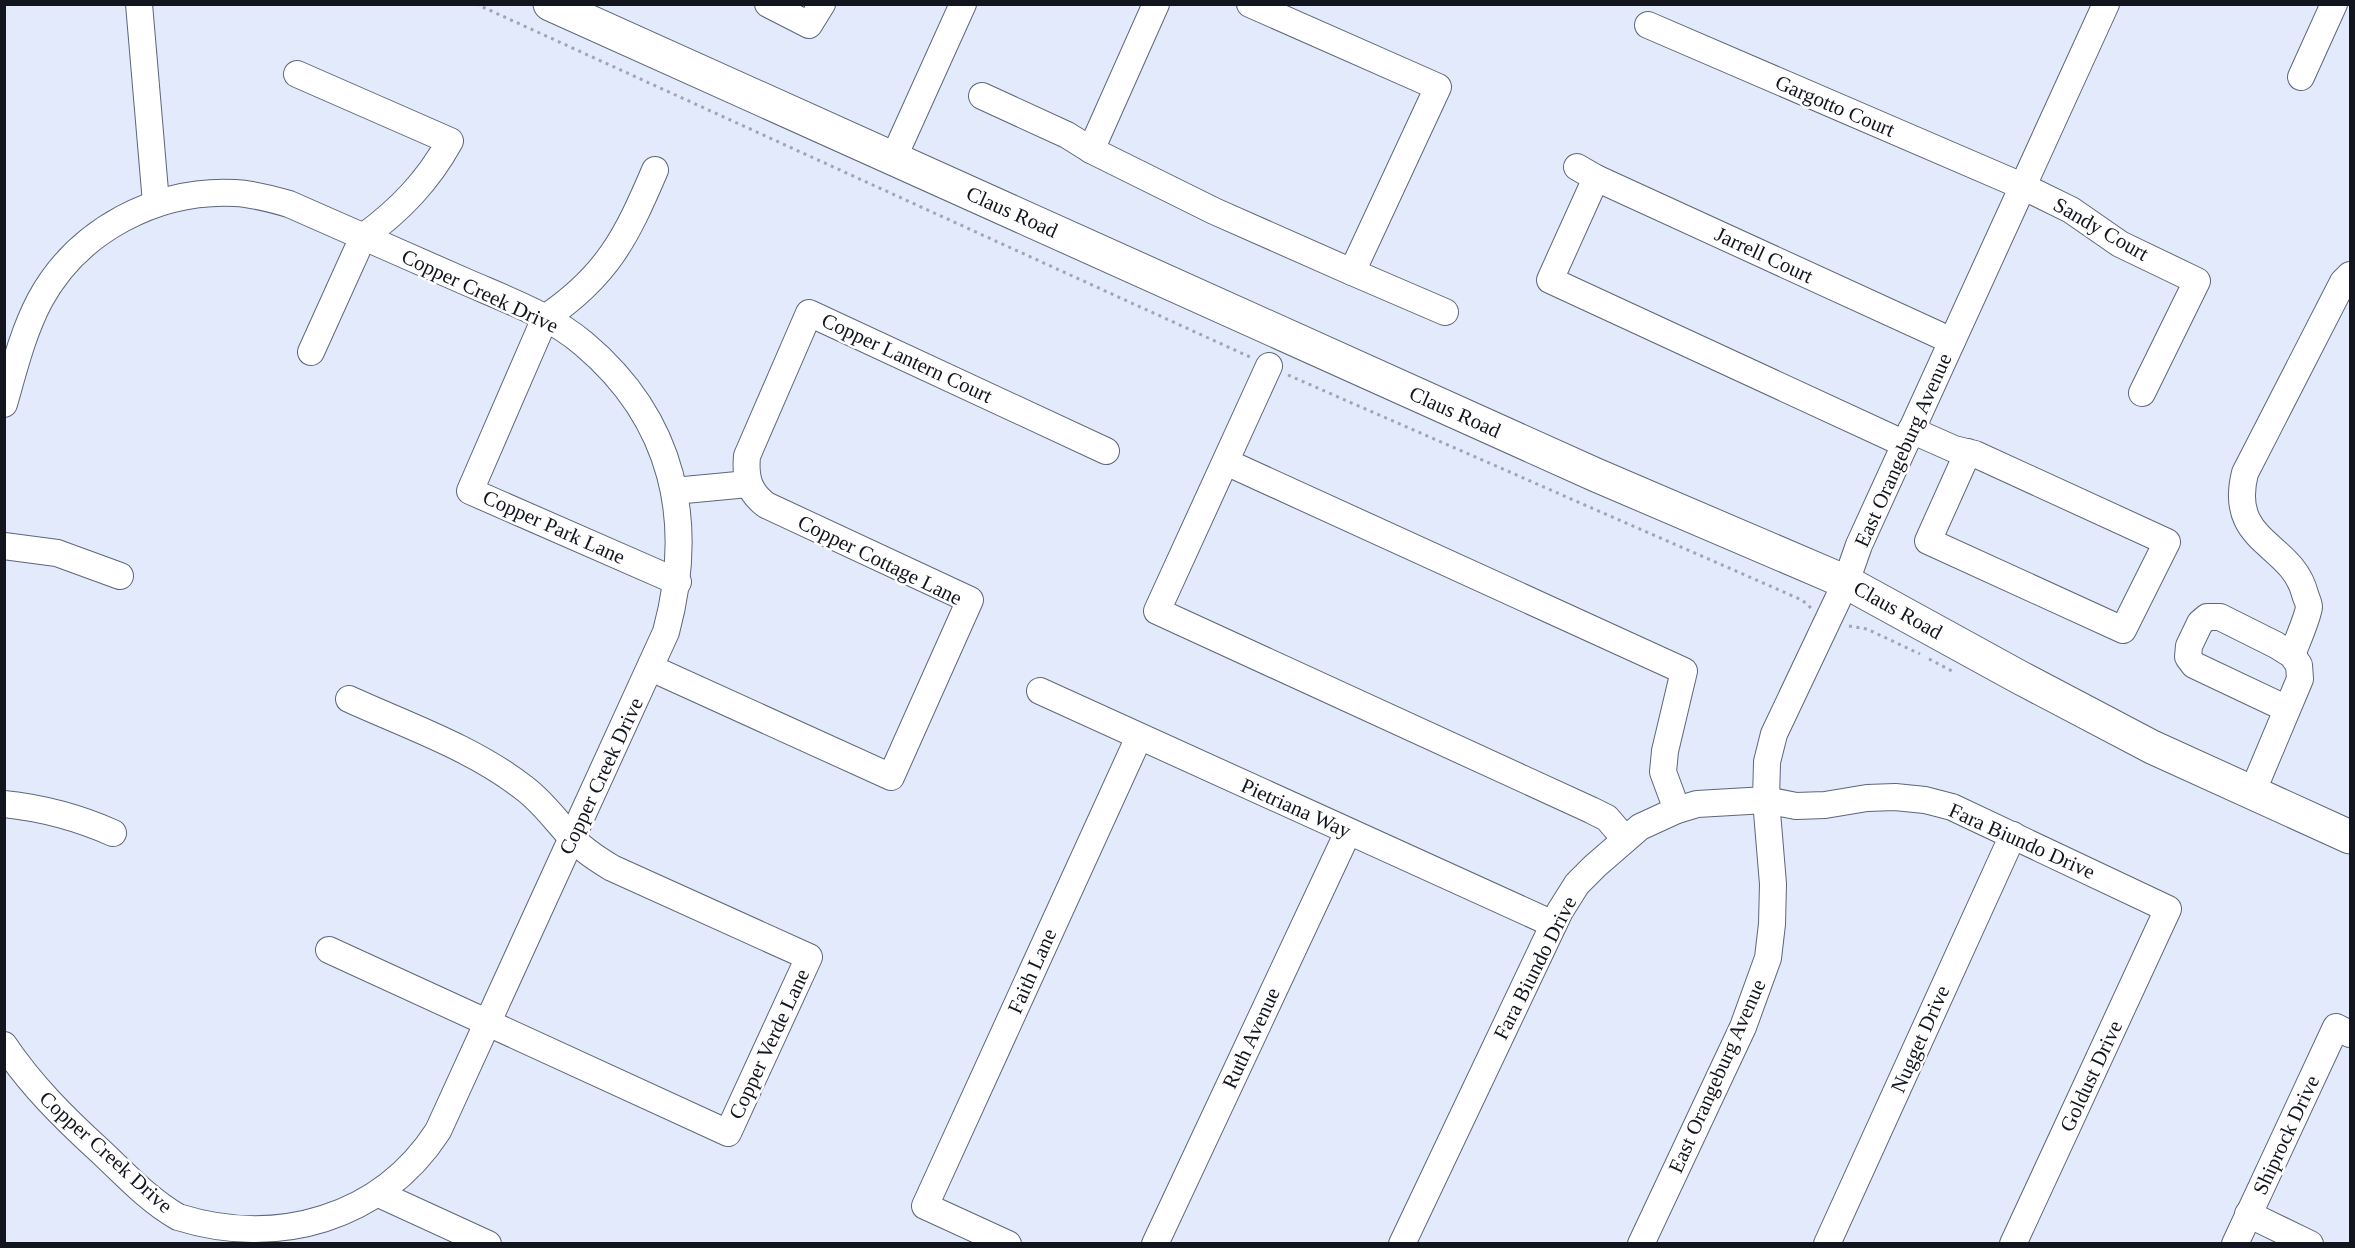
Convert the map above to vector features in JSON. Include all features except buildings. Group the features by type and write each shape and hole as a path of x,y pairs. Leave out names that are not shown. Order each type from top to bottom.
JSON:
{"main road":[{"name":"Claus Road","path":"550,4 1596,475 1846,582 2152,747 2350,837"}],"street":[{"path":"139,4 156,204"},
{"path":"768,4 809,26 822,4"},
{"path":"893,159 963,4"},
{"path":"1091,150 1156,4"},
{"path":"1250,4 1438,87 1352,272"},
{"path":"2301,77 2334,4"},
{"name":"East Orangeburg Avenue","path":"1641,1244 1743,1027 1768,958 1773,884 1766,800 1767,762 1774,735 1846,582 1859,545 2102,6"},
{"name":"Gargotto Court","path":"1648,25 2022,186"},
{"path":"297,74 450,141 439,161 405,204 363,237 311,352"},
{"path":"982,96 1067,135 1091,150 1214,211 1445,312"},
{"path":"545,318 566,304 596,276 616,251 632,224 655,170"},
{"name":"Jarrell Court","path":"1908,437 1550,280 1586,172 1952,341"},
{"name":"Sandy Court","path":"2022,186 2071,210 2120,244 2197,281 2142,393"},
{"name":"Copper Creek Drive","path":"4,404 30,320 59,270 79,249 130,214 156,204 196,194 236,193 265,197 289,204 545,318 583,343 613,372 635,400 649,424 664,457 674,491 680,546 678,582 666,632 438,1131 423,1155 405,1175 356,1214 307,1234 280,1239 230,1236 178,1217 147,1194 43,1097 4,1046"},
{"path":"2292,656 2309,608 2303,584 2290,565 2262,540 2245,518 2240,493 2245,473 2343,282 2350,275"},
{"name":"Copper Lantern Court","path":"748,484 747,456 809,313 1106,451"},
{"name":"Copper Park Lane","path":"545,318 470,490 678,582"},
{"path":"1269,366 1157,611 1591,810 1606,818 1625,839"},
{"path":"1908,437 1968,452 2167,542 2123,630 1928,541 1968,452"},
{"path":"1226,462 1684,670 1665,751 1663,772 1677,810"},
{"path":"674,491 748,484"},
{"name":"Copper Cottage Lane","path":"651,668 891,777 970,600 765,505 756,498 748,484"},
{"path":"4,546 57,553 120,576"},
{"path":"2252,792 2287,710 2300,679 2299,665 2292,656 2276,645 2220,617 2207,617 2200,623 2189,646 2188,657 2194,665 2287,710"},
{"name":"Pietriana Way","path":"1040,691 1553,924"},
{"path":"349,699 480,758 527,790 551,812 572,838"},
{"name":"Faith Lane","path":"1008,1244 925,1206 1138,737"},
{"name":"Fara Biundo Drive","path":"1402,1244 1553,924 1577,884 1640,826 1697,804 1766,800 1796,806 1825,805 1867,798 1895,797 1925,800 1952,807 2168,909"},
{"path":"4,804 59,813 88,822 113,834"},
{"name":"Ruth Avenue","path":"1155,1244 1348,832"},
{"name":"Nugget Drive","path":"1827,1244 2013,835"},
{"name":"Copper Verde Lane","path":"488,1023 728,1133 809,957 612,868 572,838"},
{"name":"Goldust Drive","path":"2013,1244 2168,909"},
{"path":"329,950 488,1023"},
{"name":"Shiprock Drive","path":"2235,1244 2248,1214 2344,1030"},
{"path":"381,1195 472,1240"},
{"path":"2248,1214 2310,1244"}],"path":[{"path":"476,4 1269,366 1802,600 1829,617 1852,627 1867,629 1952,671"}]}
